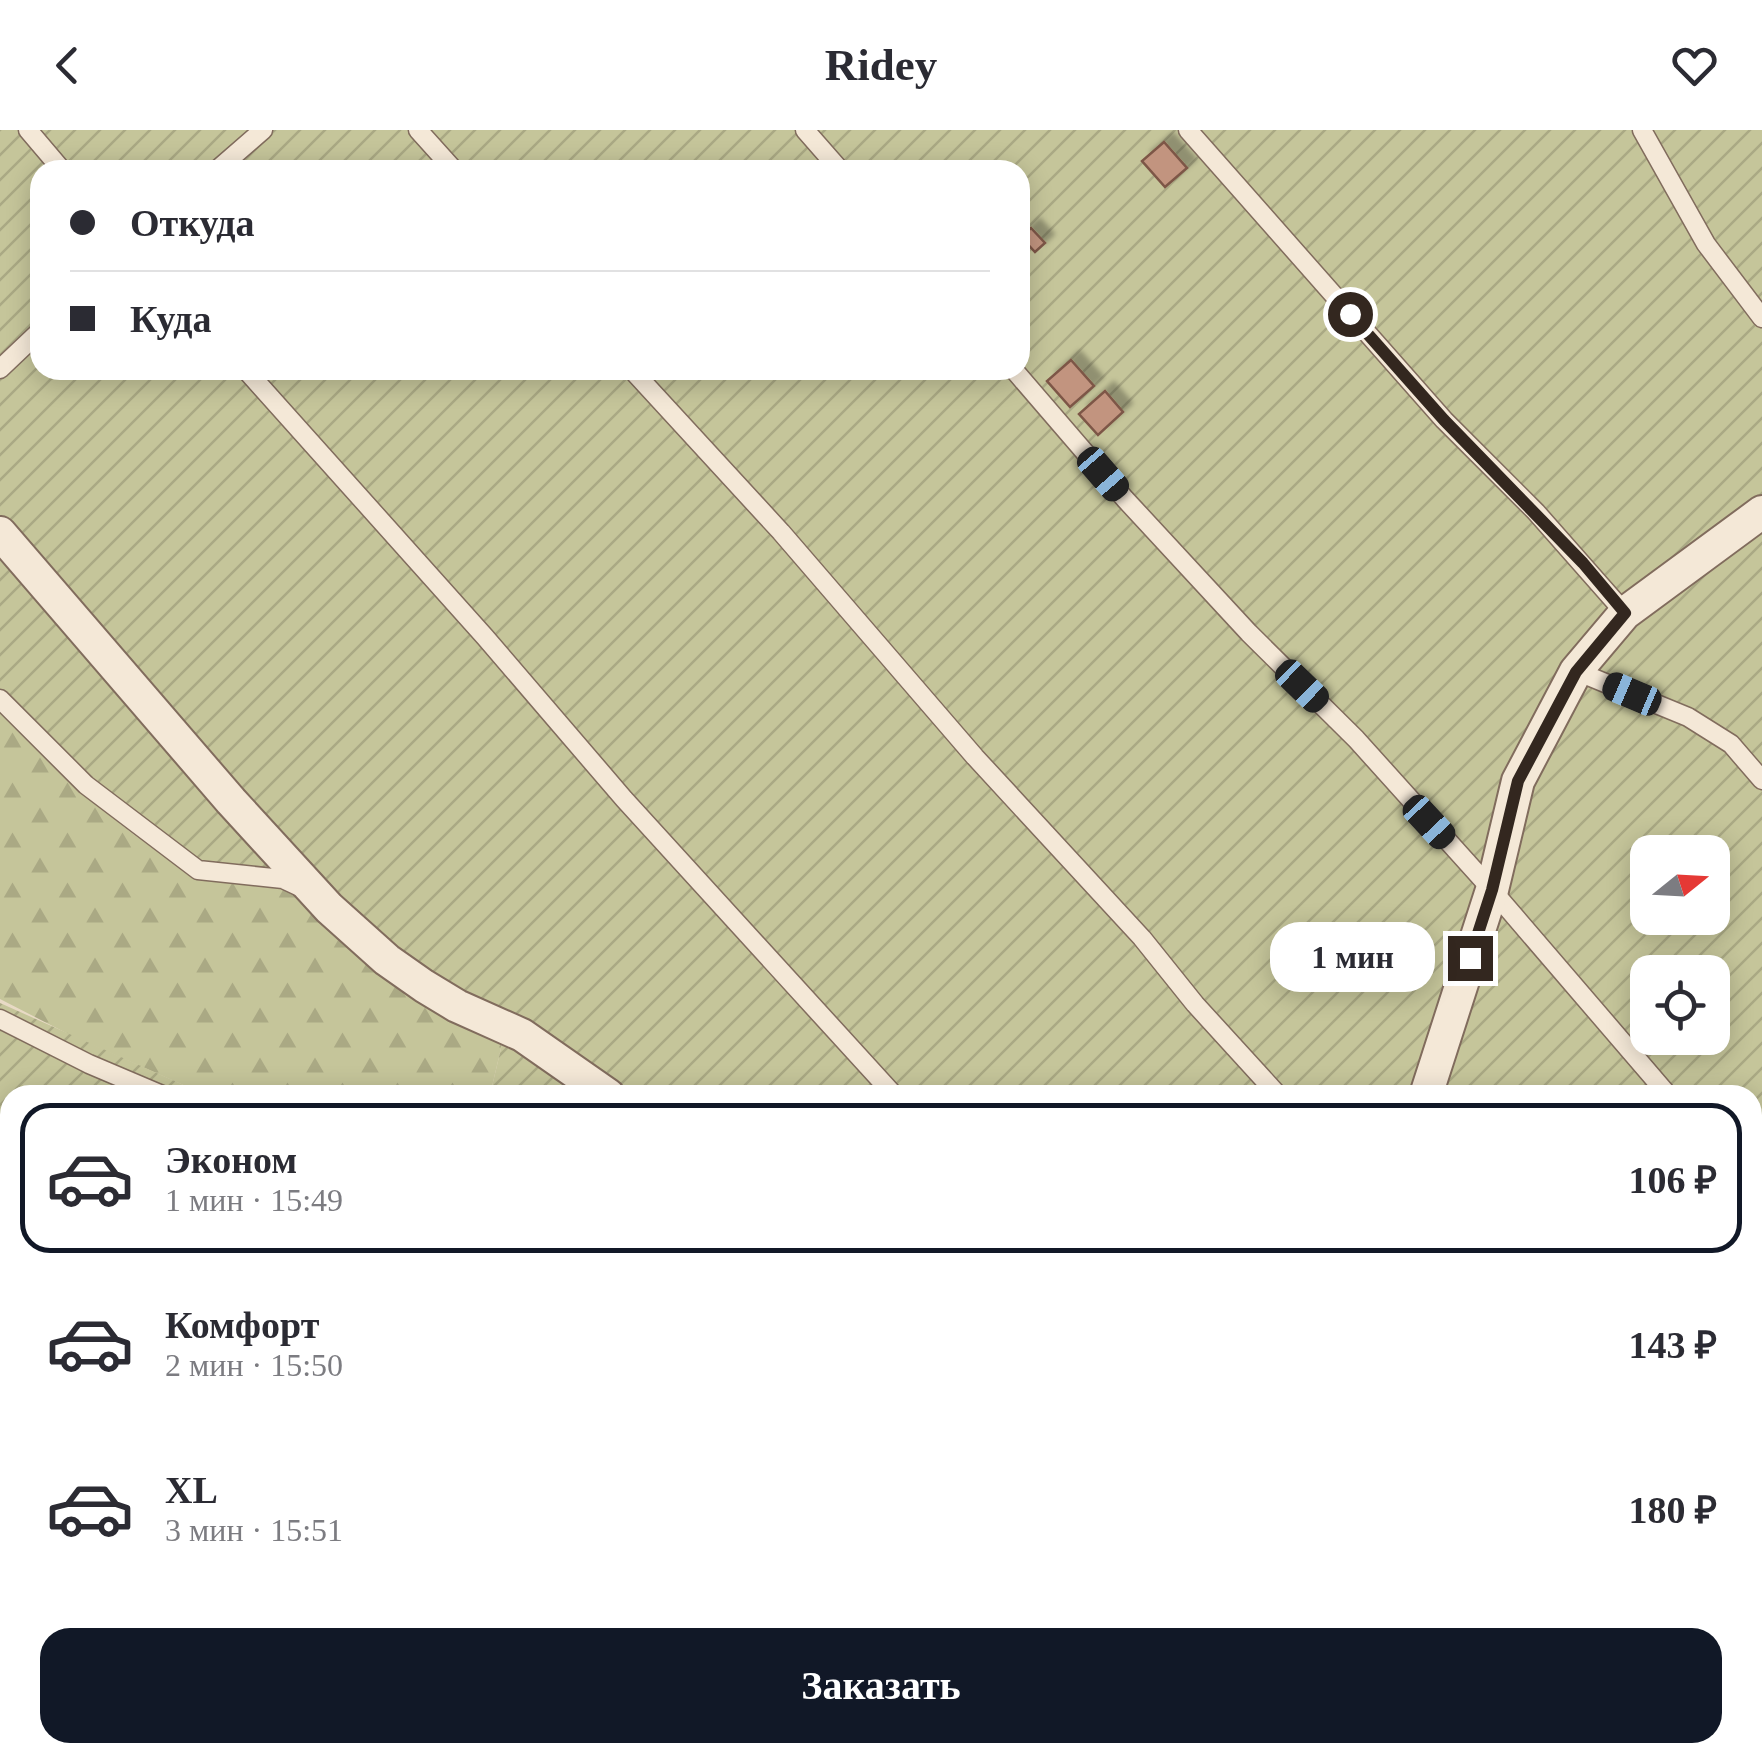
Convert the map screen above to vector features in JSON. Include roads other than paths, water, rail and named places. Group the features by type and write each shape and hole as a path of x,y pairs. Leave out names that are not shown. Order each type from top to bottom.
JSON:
{"street":[{"path":"1429,1085 1492,890 1518,781 1576,672 1625,613 1762,512"},
{"path":"0,532 231,801 319,896 386,960 458,1006 522,1035 594,1085"}],"lane":[{"path":"28,130 54,160"},
{"path":"228,160 263,130"},
{"path":"418,130 445,160"},
{"path":"805,130 831,160"},
{"path":"1188,130 1444,420 1548,525 1625,613"},
{"path":"1642,130 1706,244 1762,318"},
{"path":"0,369 30,340"},
{"path":"255,380 624,799 885,1085"},
{"path":"641,380 781,532 1269,1085"},
{"path":"1023,380 1249,634 1356,739 1659,1085"},
{"path":"1576,672 1688,718 1731,744 1762,780"},
{"path":"0,699 86,785 198,870 283,879 319,896"},
{"path":"0,1020 138,1085"}]}
